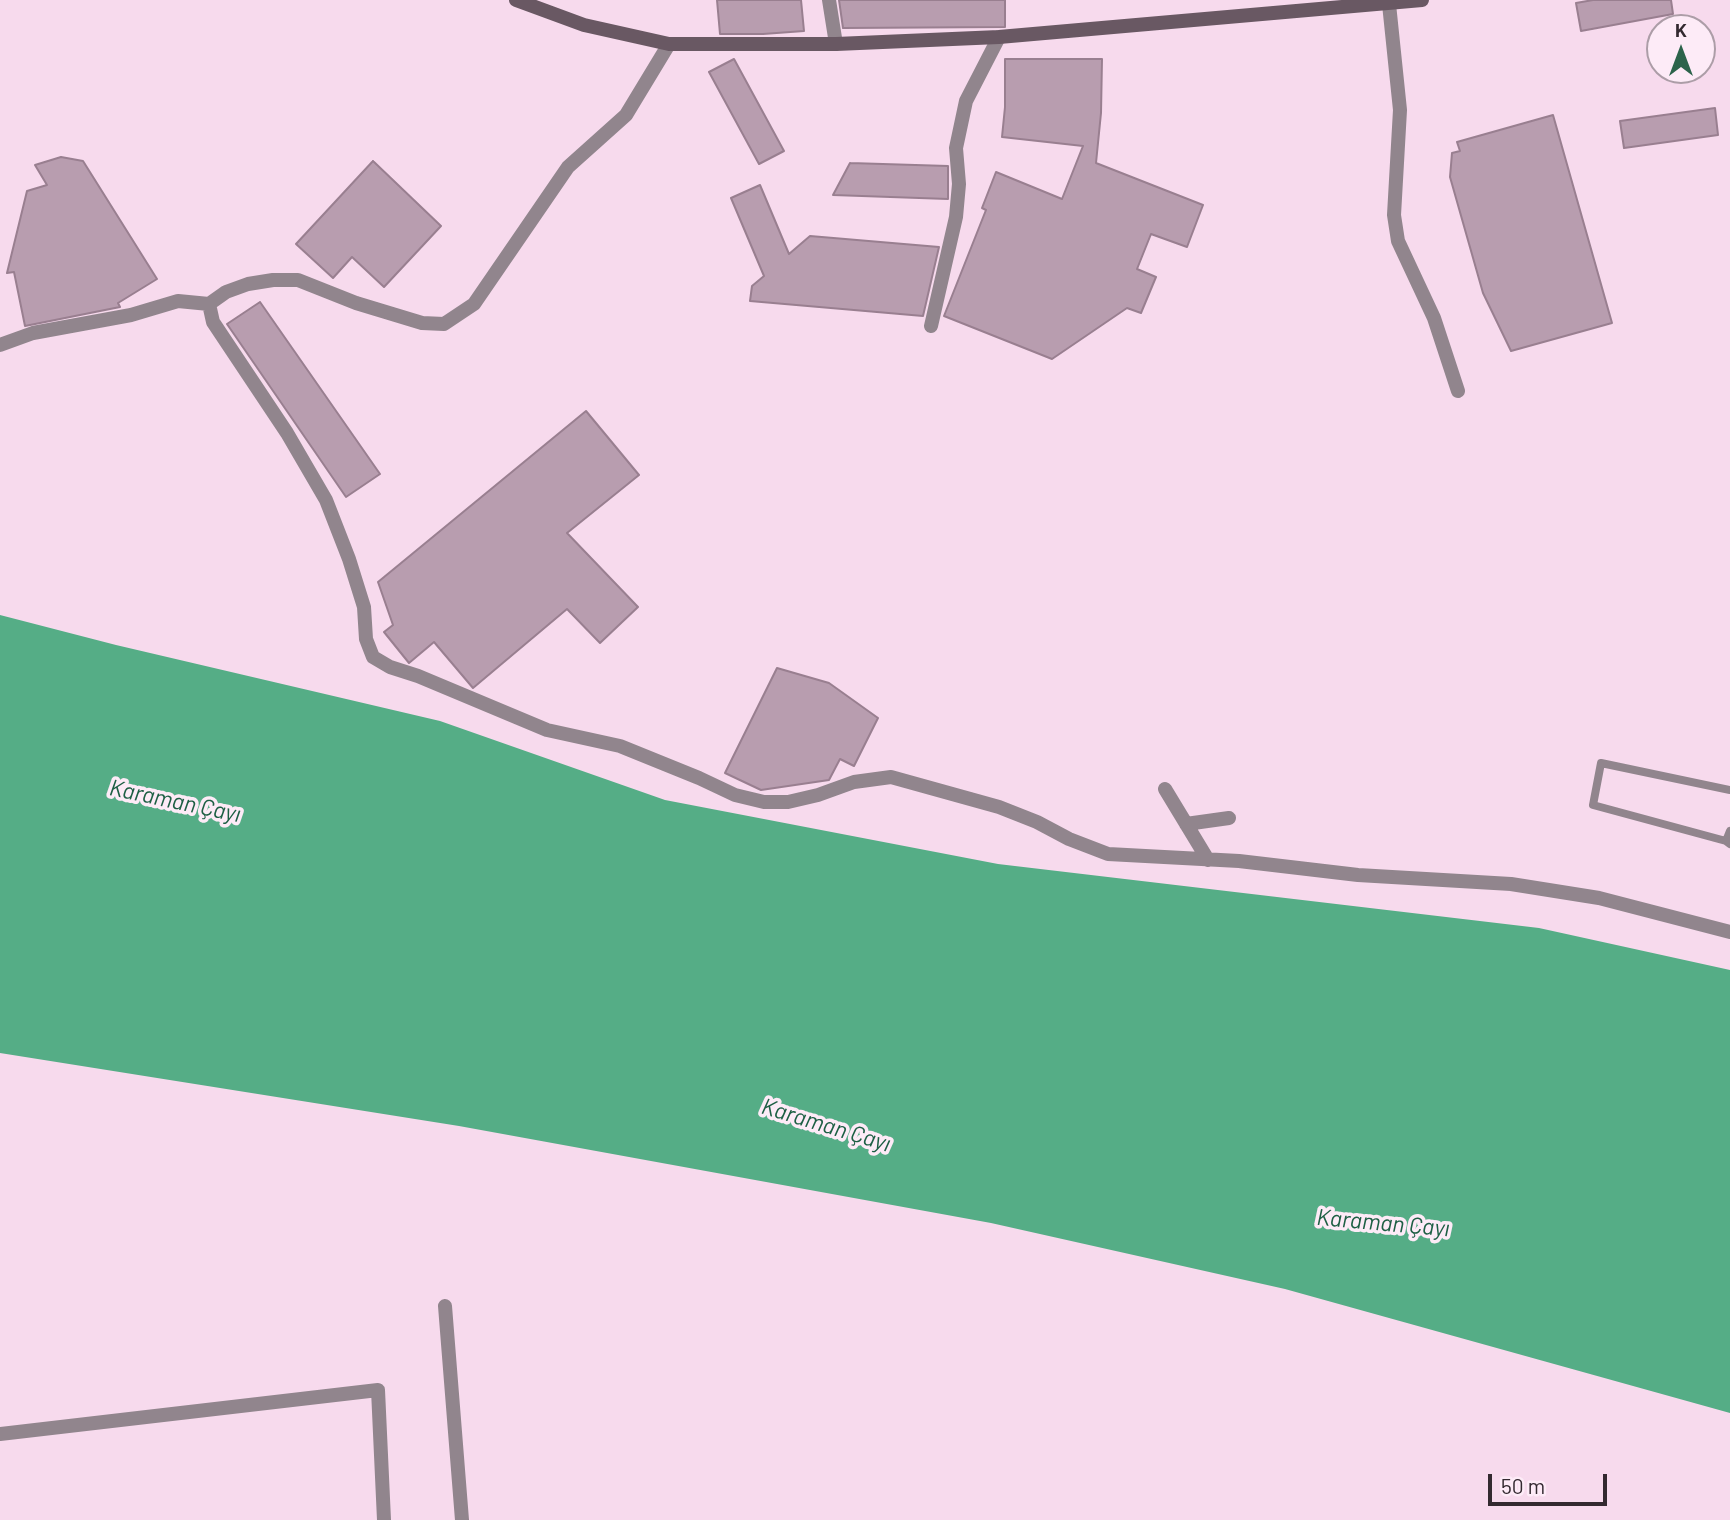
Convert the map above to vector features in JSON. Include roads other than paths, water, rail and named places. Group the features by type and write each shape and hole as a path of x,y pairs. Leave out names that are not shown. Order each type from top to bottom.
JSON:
{"street":[{"path":"516,0 584,25 669,44 836,44 999,37 1422,0"},
{"path":"829,0 836,44"},
{"path":"1389,4 1400,110 1394,215 1398,240 1434,318 1458,391"},
{"path":"931,327 956,217 959,184 956,149 966,101 999,37"},
{"path":"0,345 33,333 131,315 178,302 209,304 226,292 248,284 273,280 298,281 422,323 444,324 474,304 568,167 626,115 669,44"},
{"path":"209,304 213,322 287,433 326,500 364,607 366,639 373,657 382,662 547,730 620,746 735,795 764,802 788,802 854,782 891,777 999,807 1037,822 1069,839 1108,853 1358,875 1511,884 1598,898 1730,932"},
{"path":"1165,789 1208,860"},
{"path":"1186,824 1229,818"},
{"path":"445,1306 463,1520"},
{"path":"0,1434 378,1390 384,1520"}],"lane":[{"path":"1730,790 1601,763 1593,806 1728,843 1730,831"}],"water":[{"name":"Karaman Çayı","path":"0,615 440,721 665,800 998,864 1539,928 1730,970 1730,1413 1285,1289 991,1223 459,1126 0,1053"}]}
